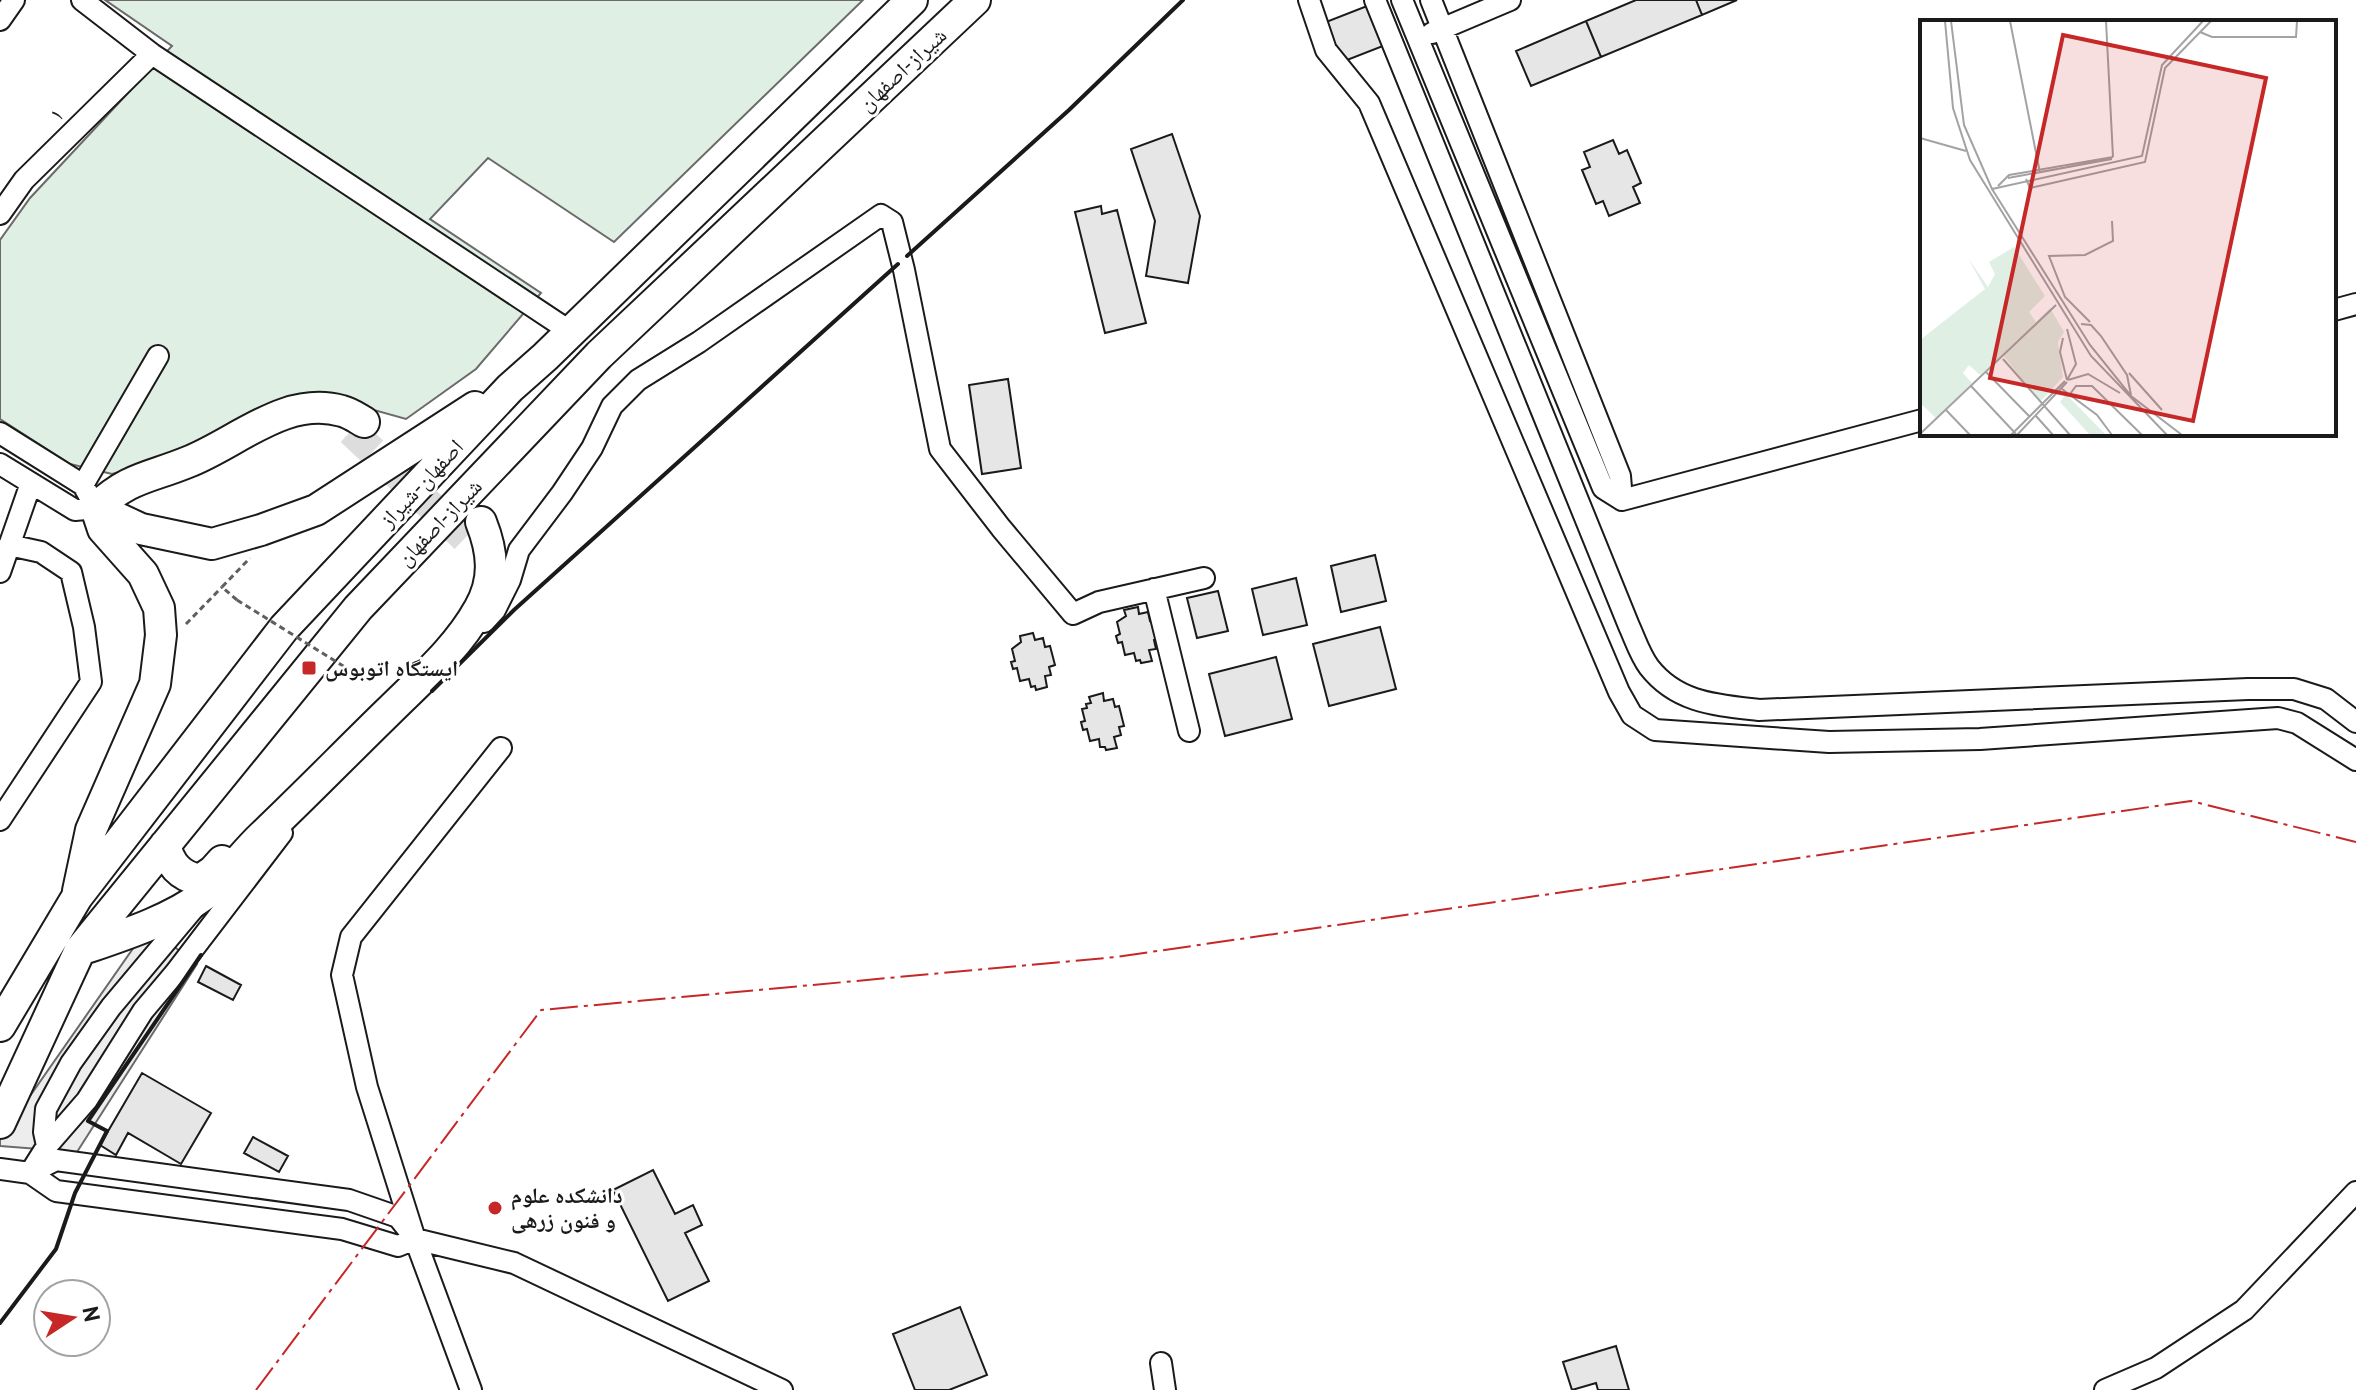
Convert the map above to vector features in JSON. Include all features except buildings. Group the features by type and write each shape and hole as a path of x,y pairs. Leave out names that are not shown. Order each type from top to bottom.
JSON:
{"highway":[{"name":"اصفهان-شیراز","path":"0,1026 77,897 284,628 510,388 912,0"},
{"name":"شیراز-اصفهان","path":"0,1123 80,950 358,608 599,355 975,0"},
{"path":"89,496 141,529 212,544 316,510 470,409 510,388"},
{"path":"89,496 181,486 288,429 308,424 358,426"},
{"path":"77,897 91,830 155,684 161,635 159,608 143,574 103,529 89,496"},
{"path":"80,950 150,926 208,892 430,670 469,624 480,608 492,566 491,547 473,530 470,588 459,615 438,641 213,871 200,880 189,878 169,863 165,845"}],"street":[{"path":"0,20 14,0"},
{"path":"82,0 152,54 571,332"},
{"path":"1309,0 1326,50 1369,103 1619,692 1632,715 1655,730 1829,742 1980,739 2278,718 2297,723 2356,760"},
{"path":"1375,0 1629,626 1648,665 1667,685 1695,701 1759,710 2232,689 2294,689 2326,699 2356,722"},
{"path":"1402,0 1603,488 1622,500 1920,421"},
{"path":"1431,0 1620,476 1622,500"},
{"path":"1418,39 1510,0"},
{"name":"۱","path":"0,214 24,180 152,54"},
{"path":"30,1173 47,1146 87,1100 143,1011 277,838 495,610 510,580 519,550 592,448 612,406 638,380 699,342 881,215 892,222 940,449 1073,614 1099,602 1204,578"},
{"path":"2336,309 2356,304"},
{"path":"0,464 75,510 89,496 158,356"},
{"path":"0,433 89,496"},
{"path":"0,572 31,483"},
{"path":"0,820 91,682 84,627 71,572 41,552 9,545"},
{"path":"1154,589 1189,731"},
{"path":"471,1390 415,1239 367,1087 342,975 351,937 501,748"},
{"path":"47,1146 44,1132 46,1109 71,1063 111,1007 208,892"},
{"path":"30,1173 56,1160 349,1200 398,1217 415,1239"},
{"path":"0,1169 30,1173 56,1191 342,1229 398,1246 415,1239 514,1263 782,1390"},
{"path":"2105,1390 2156,1368 2244,1310 2356,1192"},
{"path":"1161,1363 1165,1390"}],"path":[{"path":"161,635 179,630 258,550 261,530"},
{"path":"222,587 237,600 348,669"}],"green space":[{"path":"105,0 863,0 614,242 488,158 430,219 541,293 476,369 406,419 331,398 181,454 112,474 70,464 0,419 0,240 30,198 172,46"}],"shaded area":[{"path":"148,927 197,964 77,1152 0,1146 0,1139"}],"tunnel":[{"path":"351,431 465,538"}],"wall":[{"path":"907,256 1069,110 1183,0"},
{"path":"432,691 514,610 898,264"},
{"path":"0,1323 56,1249 75,1193 107,1131 88,1121 201,955"}],"power":[{"path":"256,1390 541,1010 1116,957 2191,801 2356,842"}],"place":[{"name":"ایستگاه اتوبوس","path":"309,668"},
{"name":"دانشکده علوم و فنون زرهی","path":"495,1208"}]}
